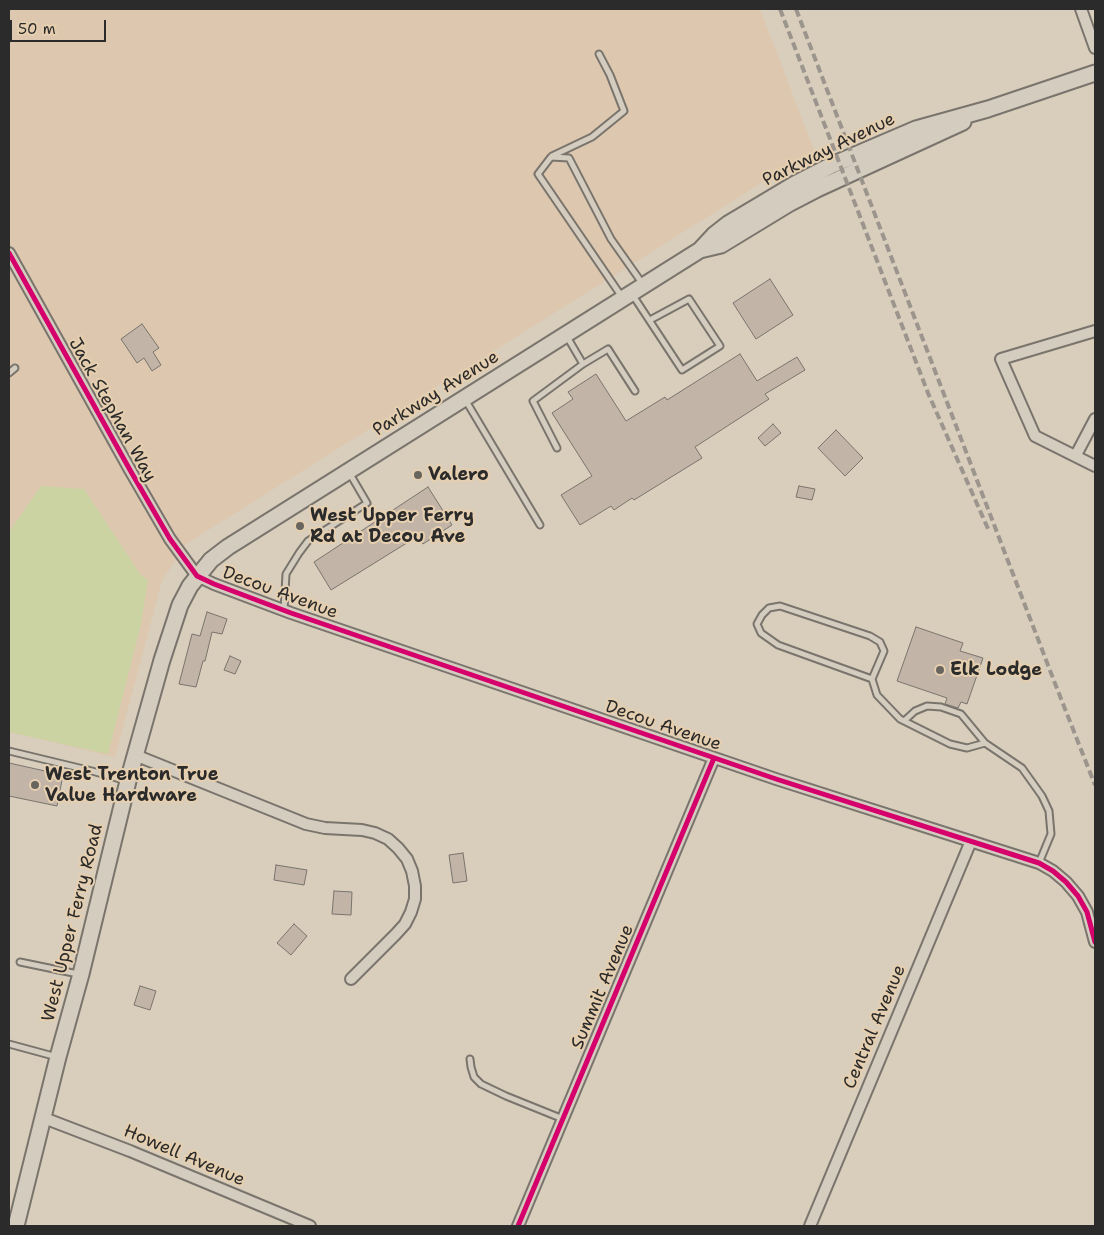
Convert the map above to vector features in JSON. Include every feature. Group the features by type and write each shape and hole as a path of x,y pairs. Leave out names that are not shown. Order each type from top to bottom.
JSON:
{"main road":[{"name":"Parkway Avenue","path":"197,576 211,560 228,547 633,293 700,250 728,224 795,184 832,165 916,129 988,109 1095,73"},
{"name":"West Upper Ferry Road","path":"16,1217 44,1118 135,755 180,605 197,576"}],"street":[{"path":"1081,9 1095,48"},
{"name":"Jack Stephan Way","path":"9,253 130,470 170,538 197,576"},
{"path":"1095,331 1001,359 1035,436 1095,466"},
{"path":"1076,455 1095,419"},
{"name":"Decou Avenue","path":"197,576 284,610 714,758 1038,863 1053,871 1078,896 1087,912 1095,942"},
{"path":"135,755 306,824 325,828 362,830 375,833 388,839 398,848 407,859 412,871 415,899 411,912 406,924 351,979"},
{"name":"Summit Avenue","path":"518,1226 714,758"},
{"name":"Central Avenue","path":"810,1226 971,841"},
{"name":"Howell Avenue","path":"44,1118 130,1151 310,1226"}],"lane":[{"path":"599,54 610,75 624,111 592,136 551,156 538,174 633,293 650,320 682,370 720,346 689,299 650,320"},
{"path":"551,156 569,158 611,240 633,293"},
{"path":"566,335 583,364"},
{"path":"557,448 533,401 583,364 608,350 635,391"},
{"path":"9,372 15,368"},
{"path":"464,399 540,524"},
{"path":"284,610 286,574 308,541 367,503 348,471"},
{"path":"872,679 778,645 761,632 757,624 768,608 780,606 870,636 880,642 884,650 872,679 877,695 904,721 950,744 967,748 985,743"},
{"path":"904,721 914,711 927,706 941,707 961,714 985,743 1022,768 1042,796 1049,811 1051,834 1038,863"},
{"path":"9,751 128,781"},
{"path":"20,962 81,974"},
{"path":"9,1044 58,1057"},
{"path":"470,1059 470,1067 474,1077 481,1084 563,1119"}],"shaded area":[{"path":"9,9 760,9 814,150 186,544 162,581 115,757 9,732"}],"green space":[{"path":"41,486 84,489 140,574 148,580 141,624 108,754 9,732 9,532"}],"building":[{"path":"770,279 793,315 756,339 733,303"},
{"path":"142,324 159,348 153,352 161,365 152,371 144,358 137,363 121,339"},
{"path":"740,354 757,381 797,357 805,370 765,394 769,399 695,447 702,458 634,500 632,498 614,510 611,506 580,525 561,495 592,476 552,413 573,399 568,392 596,374 626,421 665,397 667,400"},
{"path":"773,424 781,433 765,446 758,438"},
{"path":"836,430 863,458 845,476 818,448"},
{"path":"799,486 815,489 812,500 796,497"},
{"path":"428,487 452,525 423,544 418,536 331,590 314,562"},
{"path":"207,612 227,619 222,634 212,632 196,687 179,684 192,634 200,636"},
{"name":"Elk Lodge","path":"916,627 963,643 960,651 983,658 967,704 961,702 958,708 945,704 947,698 897,681"},
{"path":"230,656 241,661 235,674 224,670"},
{"name":"West Trenton True Value Hardware","path":"9,763 63,775 57,806 9,796"},
{"path":"463,853 467,881 453,883 449,855"},
{"path":"276,865 307,870 304,885 274,880"},
{"path":"334,891 352,892 351,915 332,914"},
{"path":"294,924 307,936 291,955 277,943"},
{"path":"140,986 156,991 150,1010 134,1005"}],"railway":[{"path":"780,9 928,393 989,531"},
{"path":"796,9 1095,785"}],"cycle path":[{"path":"9,253 170,539 197,576 291,613 776,779 1039,863 1053,871 1078,896 1087,912 1095,942"},
{"path":"518,1226 714,758"}],"place":[{"name":"Valero","path":"418,475"},
{"name":"West Upper Ferry Rd at Decou Ave","path":"300,526"},
{"name":"Elk Lodge","path":"940,670"},
{"name":"West Trenton True Value Hardware","path":"35,785"}]}
